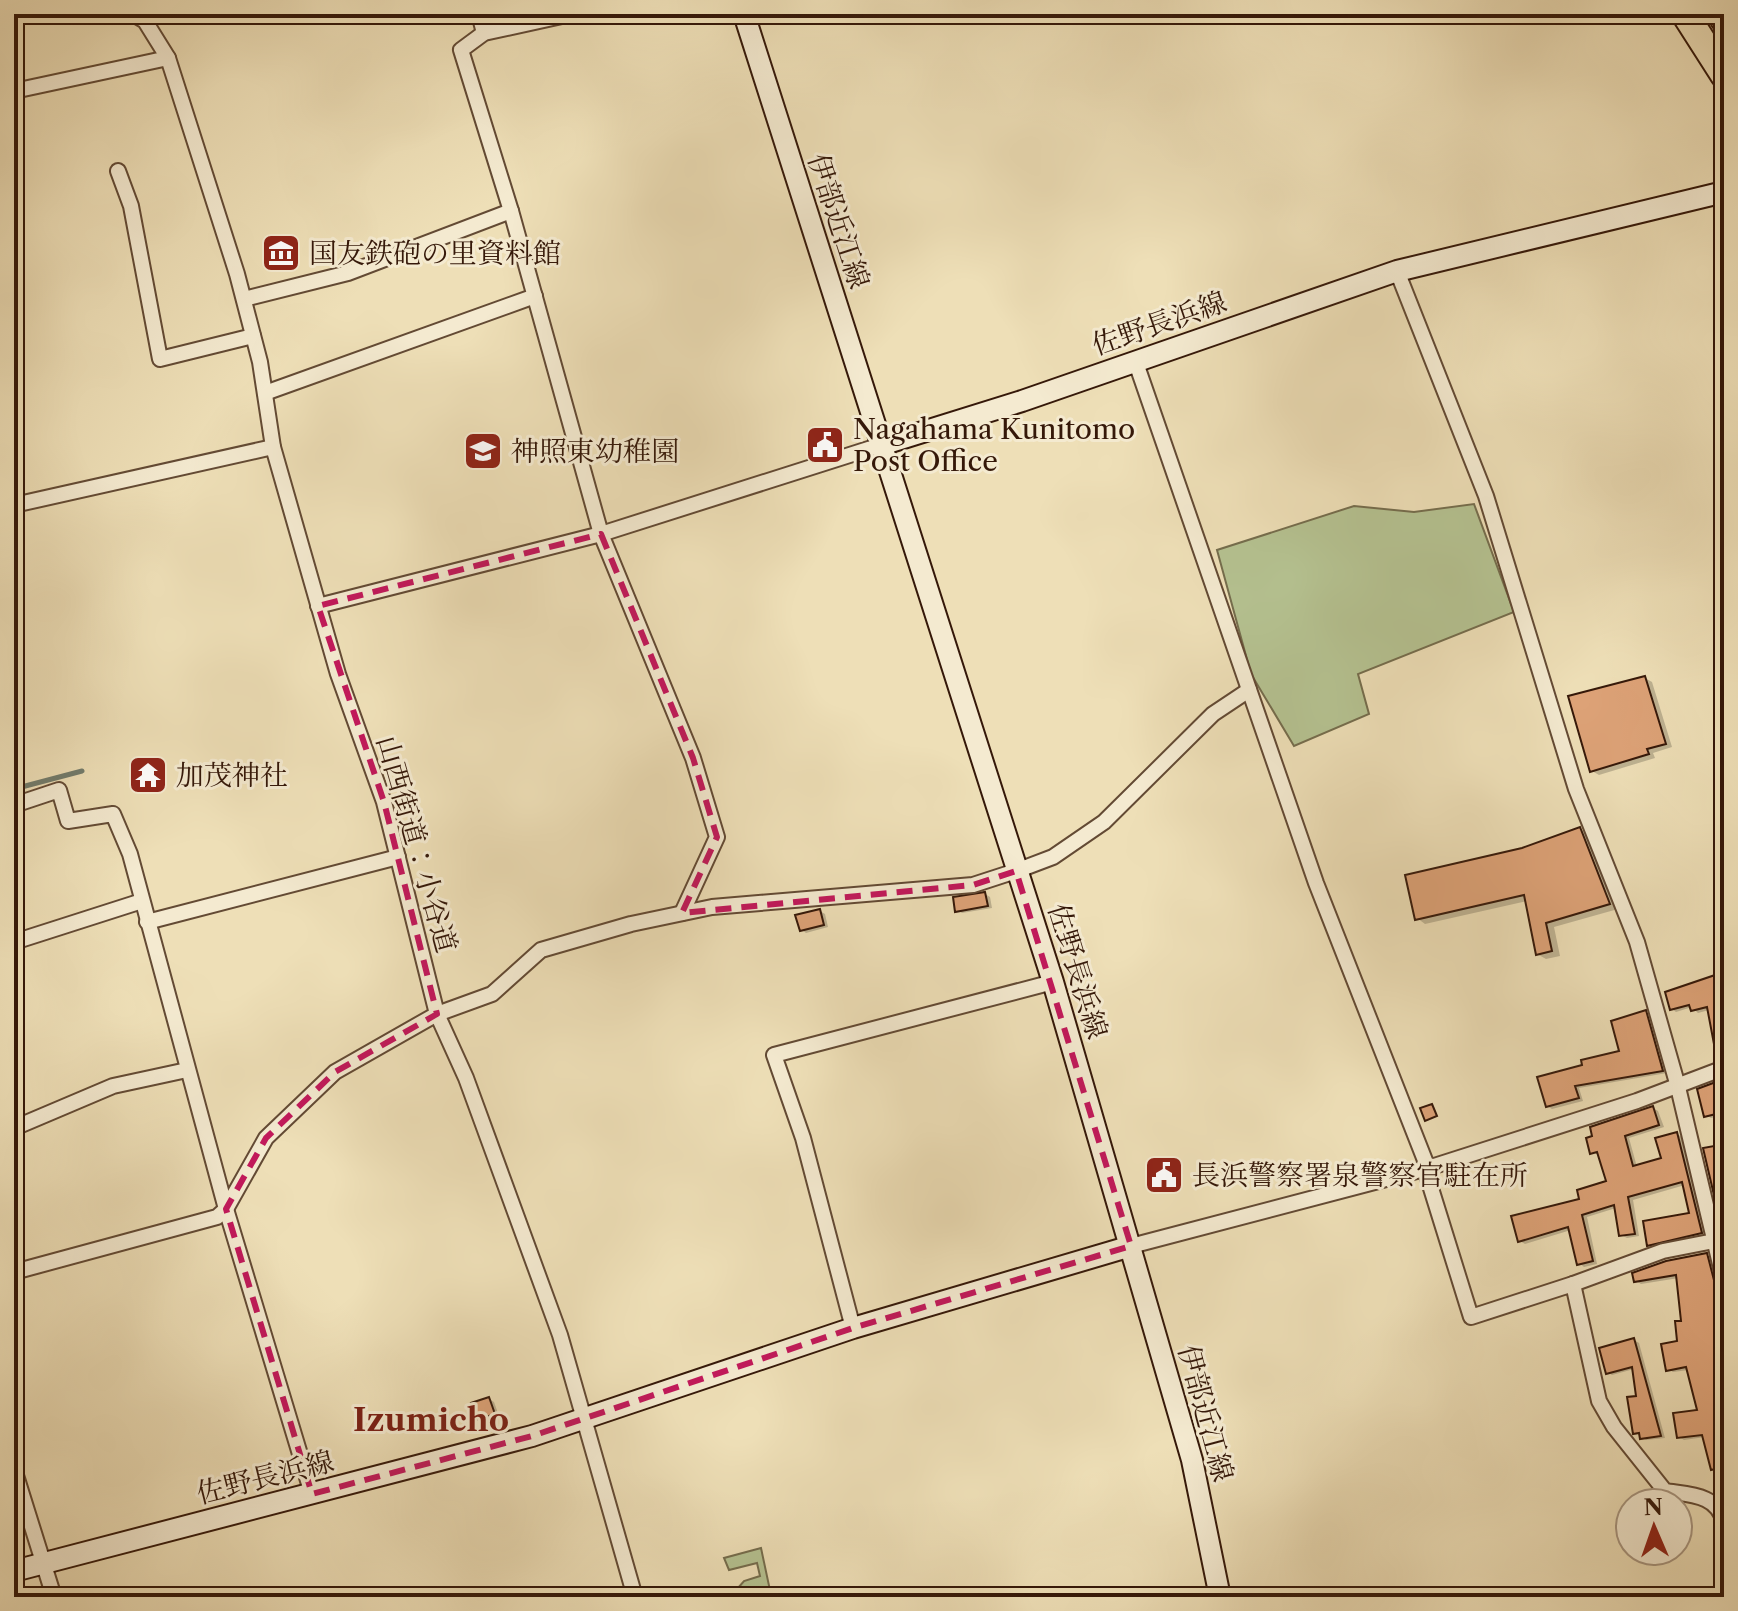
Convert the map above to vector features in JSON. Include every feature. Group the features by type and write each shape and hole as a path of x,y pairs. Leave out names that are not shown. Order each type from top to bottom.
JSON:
{"highway":[{"path":"1685,14 1723,74"},
{"path":"1721,14 1724,19"}],"main road":[{"name":"伊部近江線","path":"744,14 881,445"},
{"name":"佐野長浜線","path":"14,1571 532,1436 853,1328 1131,1246 1053,982 881,445 1022,401 1397,271 1724,192"},
{"name":"伊部近江線","path":"1131,1246 1192,1460 1220,1597"}],"street":[{"name":"山西街道：小谷道","path":"133,14 145,21 168,58 244,299 265,393 273,447 338,674 384,802 437,1014 486,1131 560,1335 635,1597"},
{"path":"479,14 484,33"},
{"path":"571,14 484,33 461,50 511,211 601,534 693,758 717,837 682,913"},
{"path":"14,91 168,58"},
{"path":"118,171 131,206 160,359 253,336"},
{"path":"244,299 348,273 511,211"},
{"path":"1397,271 1486,496 1576,789 1637,942 1677,1083 1724,1281"},
{"path":"265,393 535,296"},
{"path":"1135,360 1316,883 1427,1168 1471,1317 1663,1251 1714,1241"},
{"path":"318,606 601,534 881,445"},
{"path":"14,505 273,447"},
{"path":"14,1272 217,1217 226,1209 266,1138 335,1072 437,1014 492,994 541,950 712,907 973,885 1053,857 1104,822 1213,714 1249,690"},
{"path":"14,805 59,790 68,821 113,814 130,854 226,1209 312,1494"},
{"path":"147,922 398,857"},
{"path":"14,942 142,901"},
{"path":"853,1328 803,1138 774,1055 1053,982"},
{"path":"1131,1246 1427,1168 1637,1101 1677,1083 1724,1068"},
{"path":"14,1128 113,1086 187,1070"},
{"path":"1573,1284 1599,1401 1614,1427 1665,1491 1707,1498 1721,1509 1724,1522"},
{"path":"14,1469 54,1597"}],"highlighted area":[{"path":"601,534 693,758 717,837 682,913 973,885 1016,871 1131,1246 853,1328 532,1436 312,1494 226,1209 266,1138 335,1072 437,1014 384,802 318,606"}],"green space":[{"path":"1474,504 1514,612 1358,674 1369,714 1294,746 1251,674 1217,550 1354,506 1414,512"},
{"path":"761,1548 771,1595 705,1597 738,1588 744,1581 760,1576 757,1563 729,1570 724,1558"}],"building":[{"path":"1645,676 1666,744 1647,749 1649,754 1590,772 1568,696"},
{"path":"1580,827 1610,904 1546,923 1552,951 1536,955 1524,895 1415,920 1405,875 1522,848"},
{"path":"985,892 988,906 955,912 953,897"},
{"path":"820,909 824,925 800,931 795,915"},
{"path":"1724,972 1724,1058 1717,1060 1707,1007 1691,1011 1689,1005 1670,1010 1665,992"},
{"path":"1646,1010 1663,1071 1575,1086 1579,1098 1546,1107 1537,1077 1582,1065 1581,1060 1619,1051 1611,1021"},
{"path":"1724,1079 1724,1112 1704,1117 1697,1089"},
{"path":"1432,1104 1437,1116 1425,1121 1420,1108"},
{"path":"1653,1106 1659,1125 1625,1136 1633,1166 1661,1158 1655,1138 1677,1132 1702,1233 1647,1246 1643,1221 1689,1213 1682,1182 1628,1197 1635,1234 1619,1236 1614,1205 1582,1215 1593,1261 1577,1265 1568,1227 1518,1242 1511,1216 1579,1199 1577,1190 1606,1181 1597,1152 1590,1154 1586,1138 1592,1136 1590,1127"},
{"path":"1714,1146 1719,1154 1724,1153 1724,1238 1703,1148"},
{"path":"1707,1253 1715,1284 1724,1294 1724,1467 1711,1470 1702,1435 1677,1438 1673,1413 1697,1410 1686,1367 1666,1371 1661,1344 1677,1341 1675,1321 1681,1321 1676,1275 1634,1282 1632,1273 1666,1261"},
{"path":"1634,1338 1661,1436 1640,1439 1639,1433 1633,1434 1627,1397 1636,1396 1632,1367 1606,1374 1599,1348"},
{"path":"489,1397 495,1414 477,1420 471,1403"}],"waterway":[{"path":"14,789 82,771"}],"place":[{"name":"国友鉄砲の里資料館","path":"281,253"},
{"name":"Nagahama Kunitomo Post Office","path":"825,445"},
{"name":"神照東幼稚園","path":"483,451"},
{"name":"加茂神社","path":"148,775"},
{"name":"長浜警察署泉警察官駐在所","path":"1164,1175"}],"district":[{"name":"Izumicho","path":"431,1420"}]}
